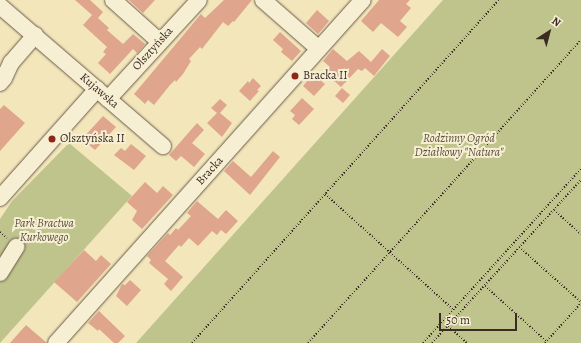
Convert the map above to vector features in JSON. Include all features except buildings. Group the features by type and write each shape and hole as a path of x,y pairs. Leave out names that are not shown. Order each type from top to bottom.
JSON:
{"street":[{"path":"0,5 4,0"},
{"path":"113,0 160,42"},
{"name":"Olsztyńska","path":"0,198 103,94 160,42 199,0"},
{"path":"263,0 319,49"},
{"name":"Bracka","path":"56,343 364,0"},
{"name":"Kujawska","path":"0,5 163,146"},
{"path":"0,83 11,63 35,35"},
{"path":"0,274 16,247"}],"path":[{"path":"192,343 499,0"},
{"path":"308,343 581,40"},
{"path":"424,343 581,169"},
{"path":"432,343 581,180"},
{"path":"324,194 454,310"},
{"path":"554,210 581,234"},
{"path":"484,286 546,342 581,302 520,247"},
{"path":"448,326 467,343"}],"green space":[{"name":"Rodzinny Ogród Działkowy \"Natura\"","path":"443,0 581,0 581,343 136,343"},
{"name":"Park Bractwa Kurkowego","path":"69,143 132,196 0,343 0,219 12,201"}],"place":[{"name":"Bracka II","path":"295,76"},
{"name":"Olsztyńska II","path":"52,139"}]}
